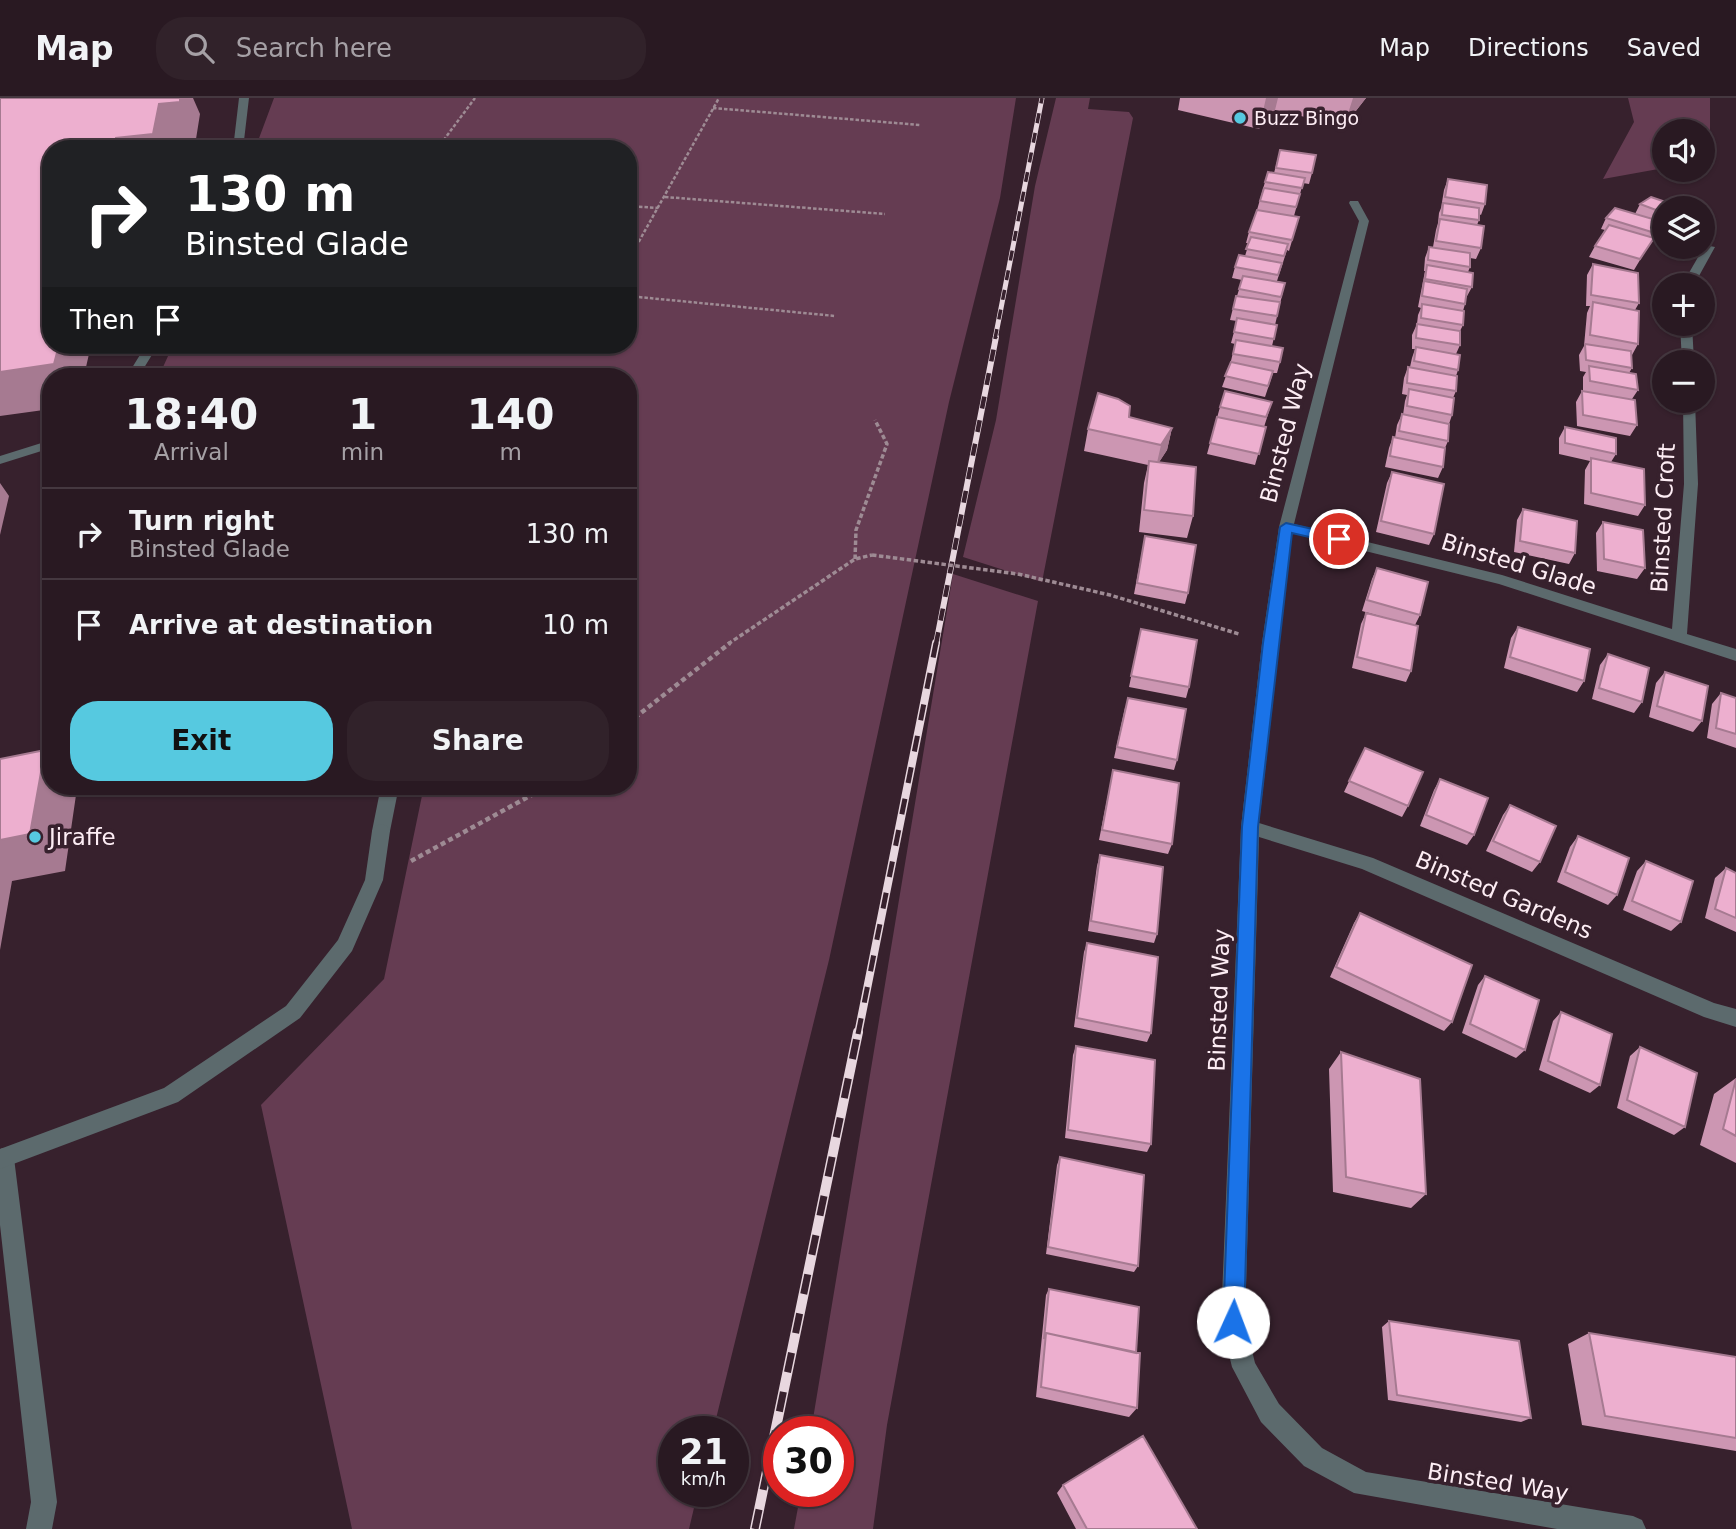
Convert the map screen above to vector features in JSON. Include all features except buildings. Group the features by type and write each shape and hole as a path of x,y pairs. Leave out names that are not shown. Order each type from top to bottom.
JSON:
{"street":[{"path":"240,140 244,98"},
{"name":"Binsted Way","path":"1354,203 1364,221 1286,527 1250,827 1233,1322 1244,1367 1270,1413 1313,1457 1363,1484 1633,1529"},
{"name":"Binsted Croft","path":"1679,637 1691,484 1689,413"},
{"path":"0,460 42,447"},
{"name":"Binsted Glade","path":"1286,527 1502,580 1736,655"},
{"path":"39,1529 44,1502 2,1158 171,1095 293,1013 345,945 374,880 388,795"},
{"name":"Binsted Gardens","path":"1250,827 1367,863 1711,1011 1736,1018"}],"path":[{"path":"444,140 475,98"},
{"path":"637,245 719,98"},
{"path":"713,108 920,124"},
{"path":"665,197 885,214"},
{"path":"637,207 658,208"},
{"path":"637,297 835,316"},
{"path":"855,559 856,530 887,444 876,420"},
{"path":"637,716 750,627 855,559 873,555 1018,574 1110,595 1270,643"},
{"path":"374,880 531,795"}],"shaded area":[{"path":"274,98 1016,98 1000,198 949,402 829,960 717,1416 658,1416 658,1507 694,1507 689,1529 352,1529 261,1105 384,979 422,795 637,795 637,368 163,368 169,354 637,354 637,140 258,140"},
{"path":"1056,98 1090,98 1088,109 1129,112 1133,118 1042,582 963,557 996,420 1035,186"},
{"path":"1628,98 1710,98 1710,119 1652,119 1652,170 1603,179 1634,122"},
{"path":"953,574 1038,601 887,1425 873,1529 794,1529 798,1507 854,1507 854,1416 813,1416"}],"railway":[{"path":"995,339 1042,98"},
{"path":"936,644 996,337"},
{"path":"858,1034 936,643"},
{"path":"755,1529 858,1032"}],"place":[{"name":"Buzz Bingo","path":"1240,118"},
{"name":"Jiraffe","path":"35,837"}],"route":[{"path":"1233,1322 1250,827 1270,643 1286,527 1339,539"}]}
